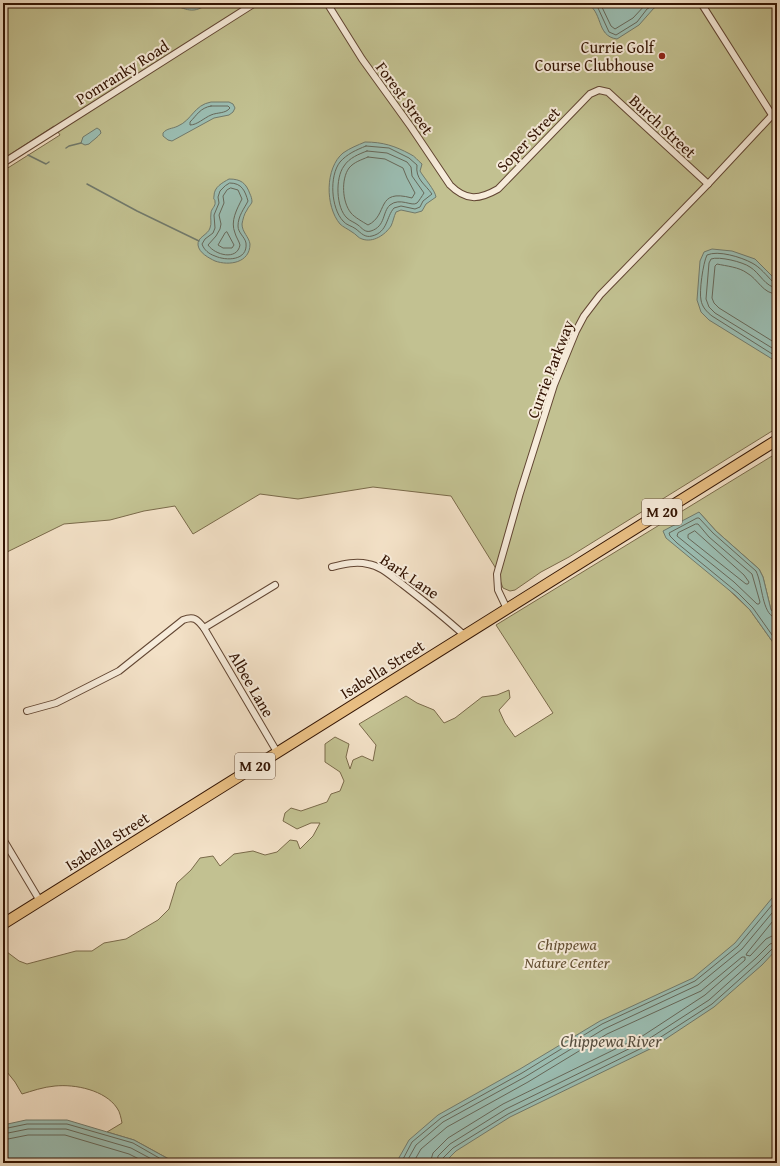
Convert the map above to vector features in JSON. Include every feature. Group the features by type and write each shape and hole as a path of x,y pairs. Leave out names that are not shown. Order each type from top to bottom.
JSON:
{"highway":[{"name":"Isabella Street","path":"3,924 777,440"}],"street":[{"name":"Pomranky Road","path":"3,163 255,3"},
{"name":"Forest Street","path":"327,3 362,59 450,184 457,192 471,198"},
{"path":"701,3 772,115"},
{"name":"Soper Street","path":"471,198 486,196 498,189 590,94 599,90"},
{"name":"Burch Street","path":"599,90 608,92 708,184"},
{"name":"Currie Parkway","path":"507,609 498,590 497,574 520,493 554,385 576,331 584,316 600,295 708,184 777,110"},
{"name":"Bark Lane","path":"332,568 344,564 359,562 370,564 382,569 439,612 464,635"},
{"path":"27,712 56,703 119,671 183,620 190,618 198,620 204,628 274,585"},
{"name":"Albee Lane","path":"204,628 277,752"},
{"path":"3,839 40,901"}],"green space":[{"path":"3,3 777,3 777,428 569,557 541,572 515,590 510,591 503,588 495,567 451,496 373,487 298,499 260,494 193,534 175,506 144,511 110,520 64,524 3,554 3,171 60,135 54,126 3,159"},
{"name":"Chippewa Nature Center","path":"777,453 777,612 774,613 771,610 763,577 759,569 716,531 699,512 728,589 750,610 777,648 777,1163 176,1163 134,1140 107,1132 122,1123 121,1117 112,1102 97,1093 80,1087 55,1086 22,1094 3,1067 3,949 19,961 27,964 76,951 92,951 104,943 126,939 158,920 169,909 177,883 191,870 200,858 213,856 220,866 234,854 253,851 265,855 277,852 290,840 297,841 300,849 313,836 320,823 311,823 297,829 283,821 285,813 291,808 301,811 327,802 331,794 340,791 344,781 340,772 325,762 325,744 335,737 349,744 346,757 350,769 353,760 362,756 373,761 376,745 359,724 406,696 417,703 434,710 444,723 455,718 482,697 497,695 509,690 510,698 499,710 505,723 515,737 553,713 496,625"}],"water":[{"path":"170,3 205,3 206,5 196,10 188,10"},
{"path":"585,3 610,3 621,5 631,3 667,3 654,8 639,25 617,39 610,37 605,33 595,11 591,6"},
{"path":"211,102 229,102 233,104 235,108 229,115 214,118 172,141 163,136 163,133 166,130 183,123 201,106"},
{"path":"97,128 101,133 98,136 89,144 85,145 81,143 83,137"},
{"path":"365,142 389,145 413,156 422,164 420,171 432,188 436,197 426,204 422,211 415,213 401,210 396,212 392,224 388,229 382,235 370,240 361,238 340,224 332,207 329,187 330,177 337,160 346,151"},
{"path":"229,179 237,180 245,184 251,196 252,202 245,213 242,224 243,230 250,244 249,250 243,259 238,262 226,263 215,261 207,257 200,250 198,242 210,228 211,212 215,203 215,190"},
{"path":"712,249 732,251 755,259 777,281 777,362 709,320 701,312 697,300 700,261 704,252"},
{"path":"699,512 716,531 759,569 763,577 771,610 774,613 777,612 777,648 750,610 735,595 666,538 663,531"},
{"name":"Chippewa River","path":"777,892 777,949 762,965 714,1007 652,1048 510,1117 456,1151 444,1163 396,1163 409,1140 438,1115 520,1069 600,1021 693,978 735,943"},
{"path":"26,1120 67,1120 134,1140 176,1163 3,1163 3,1125"}],"waterway":[{"path":"66,148 81,143"},
{"path":"28,155 46,164 49,162"},
{"path":"87,184 137,211 199,241"}],"place":[{"name":"Currie Golf Course Clubhouse","path":"662,56"}]}
